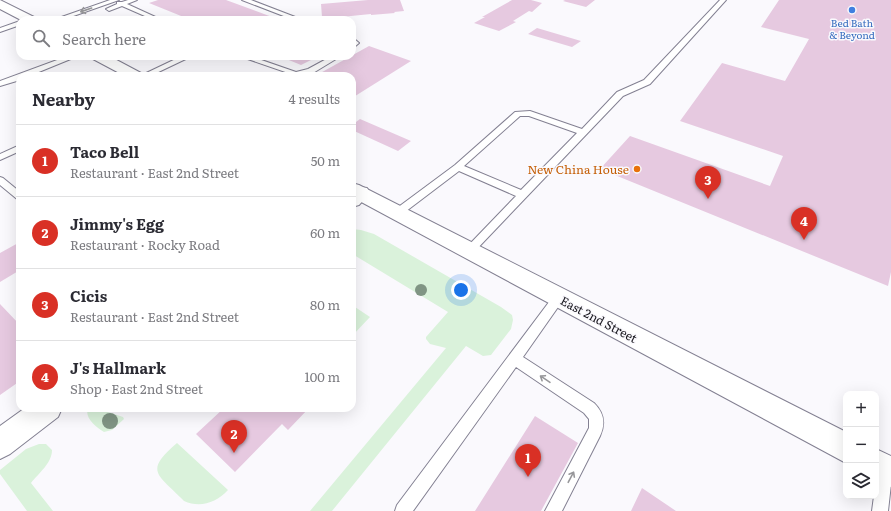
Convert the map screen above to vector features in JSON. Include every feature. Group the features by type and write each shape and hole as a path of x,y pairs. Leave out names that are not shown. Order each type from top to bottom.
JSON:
{"main road":[{"path":"0,4 22,16"},
{"path":"106,60 128,72"},
{"name":"East 2nd Street","path":"356,194 397,213 469,250 843,446"},
{"path":"0,444 43,412"}],"lane":[{"path":"68,16 114,0 150,16"},
{"path":"90,16 134,0"},
{"path":"244,0 289,16"},
{"path":"469,250 620,94 647,82 723,0"},
{"path":"0,30 16,24"},
{"path":"32,72 63,60"},
{"path":"153,72 179,60"},
{"path":"255,60 290,72"},
{"path":"305,72 330,60"},
{"path":"0,84 16,78"},
{"path":"397,213 458,167 518,114 530,113 583,132"},
{"path":"0,157 16,150"},
{"path":"458,167 523,195"},
{"path":"0,180 16,194"},
{"path":"403,511 558,297"},
{"path":"514,358 588,408 596,419 597,425 595,431 553,511"},
{"path":"880,511 884,468"}],"green space":[{"path":"356,229 374,234 501,307 512,315 513,320 511,329 491,355 483,356 466,346 332,511 310,511 446,348 430,344 426,337 448,312 356,256"},
{"path":"356,308 370,317 356,332"},
{"path":"87,412 108,412 123,417 124,419 112,430 104,432 94,425 89,419"},
{"path":"177,443 228,490 218,498 208,503 196,504 184,501 161,478 157,467 160,460"},
{"path":"39,444 46,444 52,450 51,455 44,468 31,483 53,511 27,511 0,474 0,470 26,449"}],"building":[{"path":"158,0 226,0 269,16 181,16 149,3"},
{"path":"368,0 400,0 404,11 371,15 322,16 321,4"},
{"path":"512,0 531,0 542,3 532,12 529,11 513,21 516,22 499,31 474,23 485,17 482,17"},
{"path":"595,0 586,7 563,1"},
{"path":"779,0 891,0 891,272 888,286 600,169 630,136 770,186 783,156 680,121 722,63 785,81 809,39 761,27"},
{"path":"537,28 581,41 572,47 528,34"},
{"path":"369,46 411,61 356,95 356,72 322,72 344,60 356,60 356,53"},
{"path":"289,60 311,60 301,65"},
{"path":"360,119 411,141 398,151 356,132 356,122"},
{"path":"16,244 16,272 0,282 0,253"},
{"path":"0,304 16,321 16,384 0,395"},
{"path":"220,412 305,412 288,430 282,424 235,472 196,434"},
{"path":"535,416 578,443 541,511 475,511"},
{"path":"642,488 676,511 631,511"}],"place":[{"name":"Bed Bath & Beyond","path":"852,10"},
{"name":"New China House","path":"637,169"},
{"name":"Cicis","path":"708,199"},
{"name":"J's Hallmark","path":"804,240"},
{"name":"Jimmy's Egg","path":"234,453"},
{"name":"Taco Bell","path":"528,477"}]}
